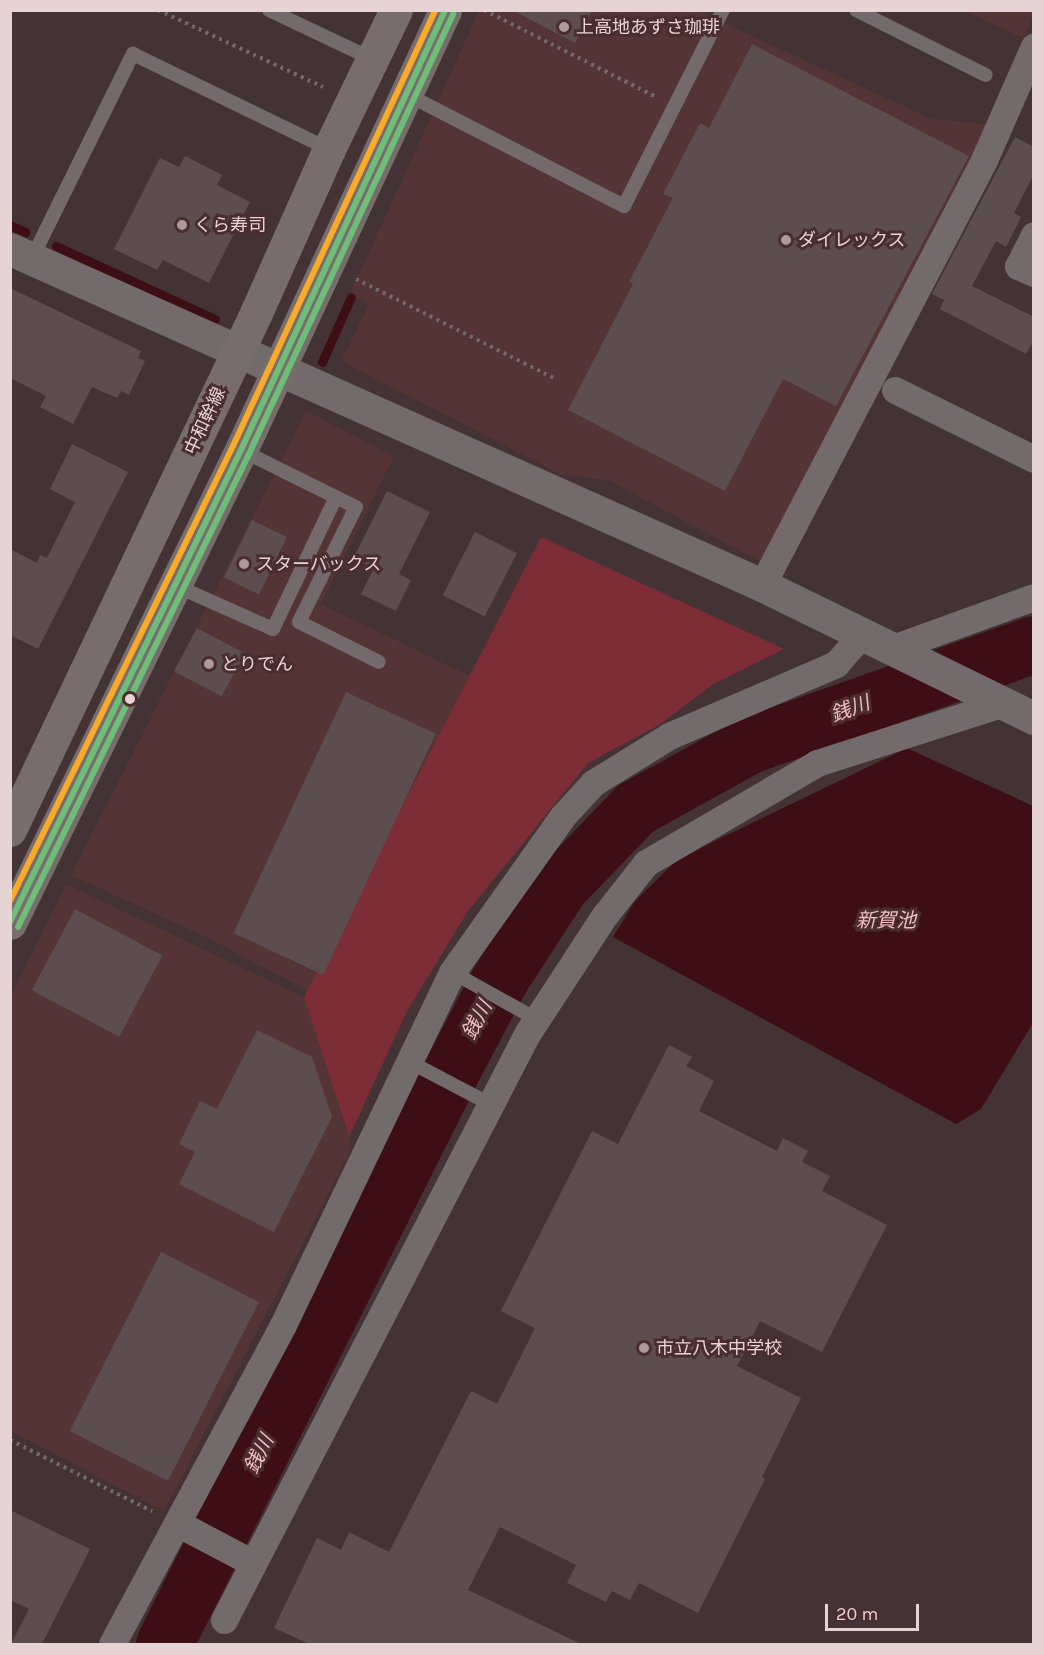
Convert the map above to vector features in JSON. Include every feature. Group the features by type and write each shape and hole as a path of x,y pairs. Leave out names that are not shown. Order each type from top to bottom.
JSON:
{"main road":[{"name":"中和幹線","path":"10,830 239,350 329,149 396,10"},
{"path":"10,923 241,450 445,10"}],"street":[{"path":"762,585 984,160 1034,46"},
{"path":"1034,235 1018,266 1034,273"},
{"path":"21,253 762,585 1034,718"},
{"path":"895,390 1034,459"},
{"path":"900,651 1034,597"},
{"path":"112,1644 184,1527 410,1062 460,977 562,818 593,783 669,736 836,664 862,634"},
{"path":"224,1620 246,1559 489,1104 527,1014 646,863 817,764 991,696"},
{"path":"184,1527 246,1559"}],"lane":[{"path":"269,10 372,59"},
{"path":"406,94 624,206 723,10"},
{"path":"856,10 986,75"},
{"path":"21,253 133,54 329,149"},
{"path":"241,450 356,507 299,622 379,662"},
{"path":"174,585 273,629 336,496"},
{"path":"460,977 527,1014"},
{"path":"410,1062 489,1104"}],"path":[{"path":"158,10 331,91"},
{"path":"484,10 674,107"},
{"path":"347,274 556,380"},
{"path":"10,1440 184,1527"}],"shaded area":[{"path":"479,11 698,11 932,119 994,125 768,566 608,480 560,474 341,361 369,304 350,294"},
{"path":"965,11 1033,11 1033,17 1023,38"},
{"path":"306,411 394,456 321,604 470,676 308,991 208,938 71,875"},
{"path":"541,537 784,649 712,685 659,725 588,763 468,911 407,1011 349,1137 304,997"},
{"path":"66,884 304,997 352,1148 164,1511 11,1431 10,998"}],"water":[{"name":"新賀池","path":"907,748 1033,806 1033,1023 981,1109 956,1124 613,937 635,901 678,859"}],"building":[{"name":"上高地あずさ珈琲","path":"512,10 592,10 575,43"},
{"name":"ダイレックス","path":"752,44 969,156 836,406 783,379 725,491 568,410 633,284 629,282 673,198 663,194 700,123 709,128"},
{"path":"1015,137 1034,147 1034,174 1014,213 1021,217 1006,247 996,241 972,286 1034,317 1034,340 1026,354 940,309 944,300 932,294"},
{"name":"くら寿司","path":"185,156 222,175 217,185 250,202 209,283 163,260 157,270 114,249 160,158 179,167"},
{"path":"10,288 141,351 138,358 145,361 129,395 121,391 117,398 92,387 73,424 40,407 46,396 10,378"},
{"path":"72,444 128,472 38,649 10,635 10,549 37,563 40,555 47,558 75,502 50,489"},
{"path":"387,491 430,512 399,574 411,580 396,611 361,594 374,568 353,559"},
{"path":"252,520 287,537 259,595 224,578"},
{"path":"475,532 517,553 485,617 443,595"},
{"path":"197,628 245,653 222,697 174,671"},
{"path":"346,692 436,734 323,975 234,933"},
{"path":"75,909 162,955 119,1037 32,990"},
{"path":"257,1030 312,1057 332,1117 274,1232 179,1184 195,1152 179,1144 200,1101 217,1109"},
{"path":"669,1045 692,1057 686,1066 714,1081 699,1111 777,1151 783,1138 808,1151 802,1162 830,1176 822,1191 887,1225 822,1352 760,1321 737,1366 801,1398 762,1477 765,1479 698,1613 639,1583 630,1600 612,1591 606,1602 567,1583 576,1565 500,1527 468,1590 581,1644 309,1644 274,1628 317,1538 341,1550 349,1532 389,1552 471,1391 497,1404 535,1328 501,1311 592,1131 618,1144"},
{"path":"161,1252 259,1302 168,1481 70,1431"},
{"path":"10,1510 90,1549 42,1644 11,1644 29,1609 10,1600"}],"waterway":[{"path":"10,225 25,232"},
{"path":"56,246 215,319"},
{"path":"322,362 351,297"},
{"name":"銭川","path":"164,1644 449,1075 499,980 560,886 635,808 749,745 1034,644"},
{"path":"950,657 973,665"}],"transit line":[{"path":"10,901 233,446 435,10"},
{"path":"10,922 241,450 445,10"},
{"path":"18,927 249,454 453,14"}],"place":[{"name":"上高地あずさ珈琲","path":"564,27"},
{"name":"くら寿司","path":"182,225"},
{"name":"ダイレックス","path":"786,240"},
{"name":"スターバックス","path":"244,564"},
{"name":"とりでん","path":"209,664"},
{"name":"市立八木中学校","path":"644,1348"}]}
